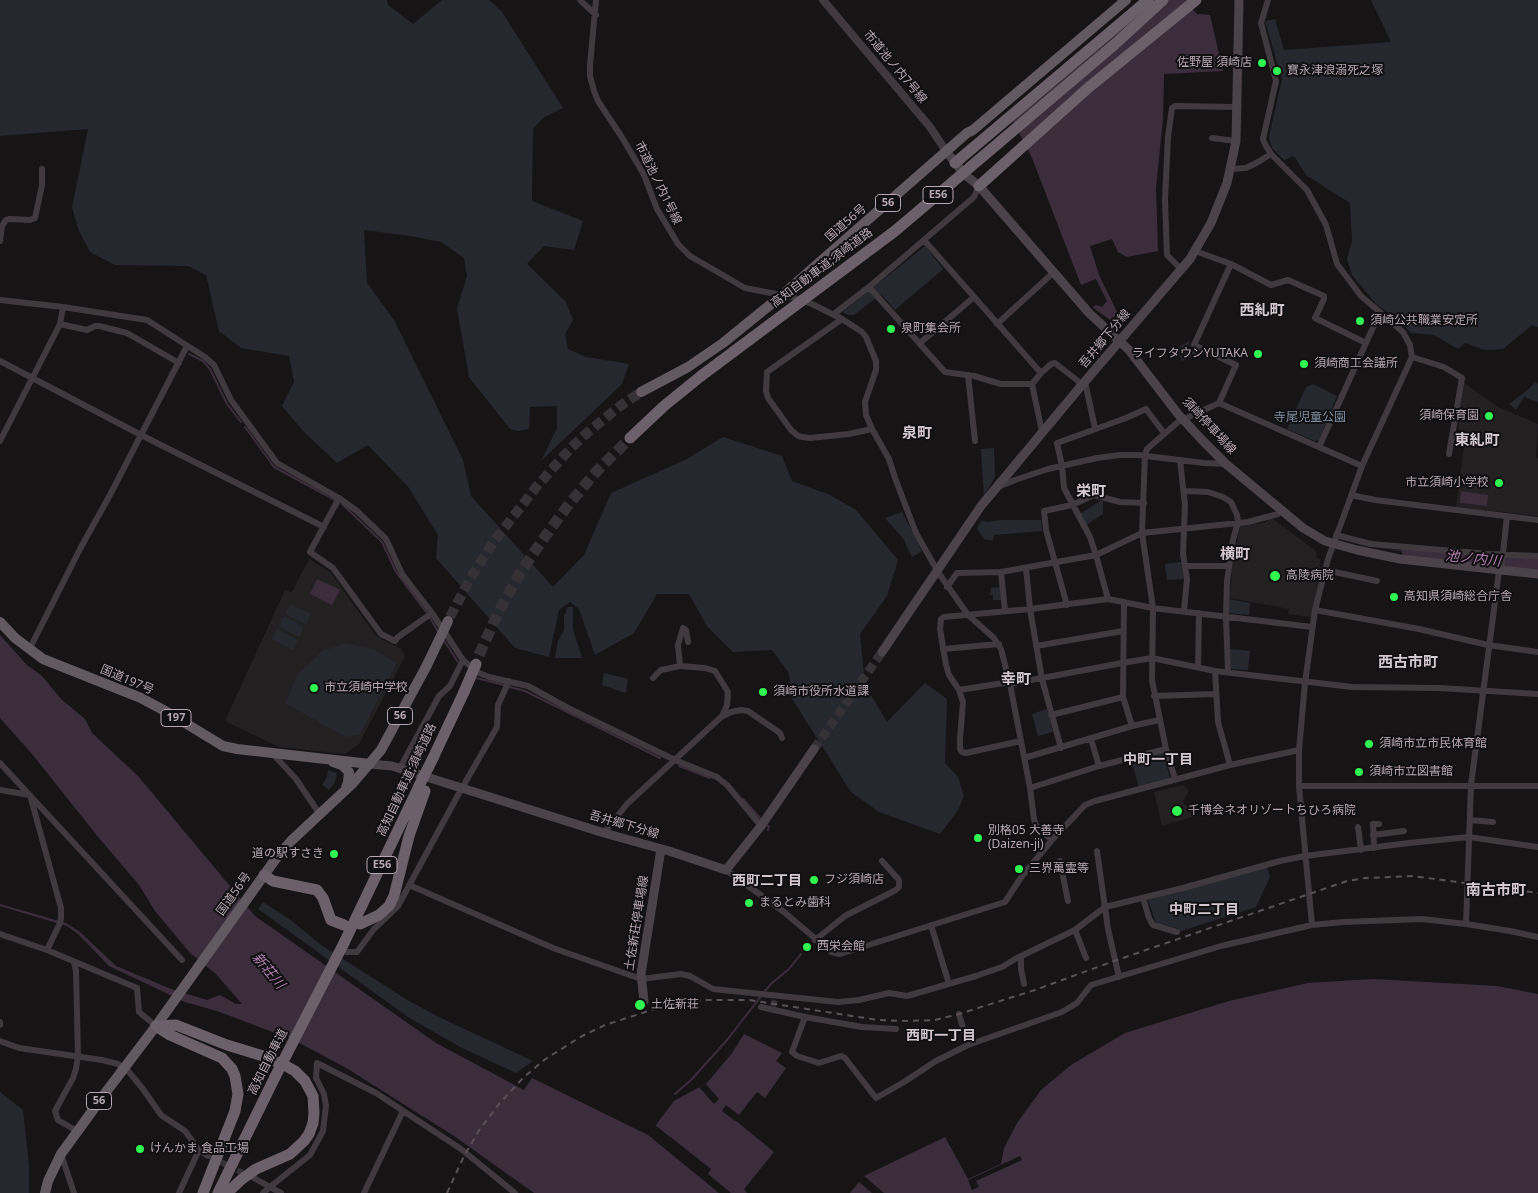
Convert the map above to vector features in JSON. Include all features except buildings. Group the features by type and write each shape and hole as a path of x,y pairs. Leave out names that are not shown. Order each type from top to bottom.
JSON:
{"highway":[{"name":"国道56号","path":"641,392 706,355 723,343 781,296 946,152 1126,0"},
{"path":"955,163 1148,0"},
{"name":"高知自動車道;須崎道路","path":"630,438 664,406 701,376 896,231 1163,0"},
{"path":"979,186 1088,88 1196,0"},
{"name":"国道56号","path":"45,1193 48,1181 61,1154 156,1026 264,875 287,845 346,789 370,764 388,740 449,619"},
{"name":"国道197号","path":"0,622 29,650 43,659 141,698 223,746 370,764"},
{"path":"360,924 379,915 389,906 394,896 423,787 478,659"},
{"path":"318,759 337,763 345,768 349,775 346,789"},
{"name":"高知自動車道;須崎道路","path":"345,948 423,787"},
{"path":"264,875 273,881 317,890 323,898 331,920 344,925"},
{"name":"高知自動車道","path":"218,1193 276,1077 345,948"},
{"path":"156,1026 176,1025 286,1066 295,1071 305,1081 313,1096 313,1123 304,1141 290,1154 256,1169 242,1179 228,1193"},
{"path":"156,1026 170,1035 222,1058 232,1069 235,1076 238,1094 235,1112 203,1193"}],"main road":[{"name":"吾井郷下分線","path":"882,652 981,506 1181,269 1195,251 1218,209 1231,168 1236,141 1239,0"},
{"name":"須崎停車場線","path":"946,152 964,174 979,186 1089,313 1120,340 1183,419 1226,464 1307,531 1333,545 1400,559 1538,574"},
{"path":"726,870 761,826 814,750"},
{"name":"吾井郷下分線","path":"370,764 400,768 604,833 661,848 726,870"},
{"name":"土佐新荘停車場線","path":"644,1001 641,974 661,848"}],"street":[{"path":"580,0 596,14"},
{"name":"市道池ノ内1号線","path":"596,0 590,65 590,76 594,91 598,101 624,139 644,175 657,209 674,238 690,256 745,288 812,304 834,314 862,332 875,357 876,370 865,402 866,415 889,458 916,533 947,587 968,616 999,644"},
{"name":"市道池ノ内7号線","path":"823,0 930,127 946,152"},
{"path":"1268,0 1261,23 1276,80 1264,144 1271,154 1307,190 1326,225 1337,264 1361,296 1403,332 1407,338 1412,356 1362,466 1336,535 1325,570 1312,627 1299,750 1305,856 1312,925"},
{"path":"1181,269 1167,255 1165,200 1168,137 1172,108 1175,106 1236,107"},
{"path":"1212,138 1236,141"},
{"path":"1231,168 1246,168 1271,154"},
{"path":"0,241 2,226 6,220 30,220 35,218 42,185 42,169"},
{"path":"834,314 869,287 974,196 979,186"},
{"path":"924,240 1041,373"},
{"path":"1195,251 1231,264 1271,285 1288,280 1324,296 1315,318 1366,343"},
{"path":"1175,780 1166,749 1152,680 1153,608 1142,533 1145,455 1147,449 1183,419 1219,403 1236,365 1194,345 1231,264"},
{"path":"997,324 1054,272"},
{"path":"869,287 944,371 968,374 1000,384 1032,384"},
{"path":"920,343 974,297"},
{"path":"0,300 63,307 147,320 205,357 214,365 231,400 277,464 339,498 386,539 402,574 432,613 463,660 477,672 528,686 568,708 675,760 714,776 722,781 761,826"},
{"path":"0,441 60,324 63,307"},
{"path":"1318,446 1380,312"},
{"path":"842,319 767,372 766,391 768,398 791,430 803,438 849,434 872,429"},
{"path":"60,324 87,330 94,326 99,326 127,333 179,363"},
{"path":"29,650 187,346"},
{"path":"1412,356 1444,367 1462,378 1449,454"},
{"path":"0,361 324,527"},
{"path":"1032,384 1051,364 1058,364 1083,384 1095,428"},
{"path":"968,374 975,441"},
{"path":"1032,384 1042,432"},
{"path":"1219,403 1362,466"},
{"path":"1108,599 1090,537 1064,488 1057,443 1146,409 1164,433"},
{"path":"998,488 1015,480 1062,466 1120,455 1145,455 1226,464"},
{"path":"1180,460 1184,491 1184,530 1182,542 1187,579 1184,611"},
{"path":"1184,491 1208,492 1223,497 1231,502 1235,509 1238,522 1228,566 1226,617 1228,672"},
{"path":"1067,605 1046,530 1044,511 1072,505 1094,495 1120,502 1144,503"},
{"path":"1351,495 1375,500 1538,520"},
{"path":"339,498 310,552 333,568 381,634 395,641 432,613"},
{"path":"947,587 957,573 1001,572 1055,563 1096,555 1142,533 1248,522 1278,514 1281,511"},
{"path":"1466,924 1472,785 1488,645 1501,569 1507,516"},
{"path":"1336,535 1365,543 1502,556 1538,556"},
{"path":"1185,566 1228,566"},
{"path":"1026,568 1030,609 1042,679 1061,748"},
{"path":"1325,570 1377,581"},
{"path":"1001,572 1005,611"},
{"path":"1021,741 966,754 960,749 963,702 960,690 949,675 943,649 940,629 941,619 944,617 968,616 1108,599 1153,608 1312,627"},
{"path":"1124,602 1123,697 1132,726"},
{"path":"1315,610 1419,628 1488,645 1538,652"},
{"path":"1198,667 1199,613"},
{"path":"680,666 678,645 683,628 686,630 688,642"},
{"path":"1036,646 1123,630"},
{"path":"943,649 999,644 1010,683 1034,819 1038,828 1052,840"},
{"path":"960,690 1042,679 1122,662 1152,658 1215,671 1305,683 1352,687 1439,688 1538,694"},
{"path":"400,768 439,696 450,686 463,660"},
{"path":"652,678 661,670 680,666 706,668 715,671 728,692 727,705 721,717"},
{"path":"1215,671 1218,722 1230,765"},
{"path":"345,948 357,952 374,929 398,906 497,727 498,705 509,681"},
{"path":"1154,696 1215,694"},
{"path":"1051,714 1123,697"},
{"path":"604,833 628,804 721,717 731,712 745,710 780,733 782,738"},
{"path":"1024,758 1132,726 1160,720"},
{"path":"1091,739 1099,766"},
{"path":"1030,788 1099,766 1166,749"},
{"path":"726,870 784,912 831,952 840,954 1005,902 1022,876 1085,805 1230,765 1299,750"},
{"path":"272,753 296,779 319,813"},
{"path":"0,763 182,960"},
{"path":"1300,786 1538,786"},
{"path":"0,790 30,795"},
{"path":"30,795 61,908 59,926 48,950"},
{"path":"1470,820 1493,822"},
{"path":"1374,848 1373,824 1379,824"},
{"path":"1358,827 1361,850"},
{"path":"1374,835 1404,831"},
{"path":"761,1007 774,1002 843,1002 889,994 907,996 1002,967 1075,930 1105,907 1280,861 1305,856 1469,837 1538,847"},
{"path":"1097,852 1108,929 1118,977"},
{"path":"815,940 845,916 899,887 899,880 882,861"},
{"path":"1060,861 1068,901"},
{"path":"410,886 553,948 641,980 681,974 690,976 713,989 769,994 774,1002 805,1018 862,1027 896,1029"},
{"path":"1143,898 1152,925 1177,932"},
{"path":"805,1018 792,1052 796,1056 819,1063 841,1056 845,1058 876,1098 936,1061 968,1044 1062,1012 1076,1003 1091,985 1221,946 1312,925 1422,919 1510,930 1538,938"},
{"path":"930,926 949,984"},
{"path":"1075,930 1086,958"},
{"path":"0,934 48,950 137,988 140,1012 156,1026"},
{"path":"1021,956 1024,984"},
{"path":"74,962 76,971 78,1056 73,1078 55,1111 58,1120 77,1131"},
{"path":"959,1014 968,1044"},
{"path":"0,1041 19,1048 102,1060 124,1068 143,1089 161,1115 185,1131 199,1150 208,1156"},
{"path":"263,1193 310,1155 323,1131 326,1106 324,1094 316,1078 318,1063 348,1078 403,1111 461,1149 514,1193"},
{"path":"364,1193 403,1111"},
{"path":"179,1193 199,1150"},
{"path":"61,1154 74,1193"},
{"path":"252,1177 281,1193"}],"shaded area":[{"name":"市立須崎小学校","path":"1463,382 1498,407 1538,424 1536,458 1538,458 1538,516 1456,507 1466,432 1458,430"},
{"name":"高陵病院","path":"1272,518 1317,552 1316,557 1321,560 1319,566 1322,567 1311,617 1288,614 1289,609 1230,598 1232,567 1240,526 1264,523"},
{"name":"市立須崎中学校","path":"309,559 331,573 376,636 401,649 405,656 359,744 345,754 279,747 225,721 285,590 292,592"},
{"name":"千博会ネオリゾートちひろ病院","path":"1183,785 1189,791 1183,801 1185,805 1193,804 1196,816 1162,826 1154,792"}],"green space":[{"path":"0,0 387,0 388,5 413,24 442,0 489,0 502,12 563,108 544,117 533,129 532,201 583,221 574,250 544,246 527,264 566,302 573,320 565,334 568,349 586,357 629,364 622,384 541,461 557,428 557,406 530,407 529,429 519,431 510,429 469,377 457,309 467,276 464,258 441,242 364,230 367,283 394,320 463,460 471,496 553,587 584,555 611,493 685,460 723,437 782,456 792,481 830,495 856,510 898,560 887,596 860,634 865,685 887,722 925,683 947,699 945,763 958,777 964,796 958,810 940,834 879,812 851,792 791,697 789,673 772,650 733,652 707,626 689,594 657,594 634,633 595,655 579,609 570,602 559,610 549,657 515,648 436,558 438,535 409,488 368,445 337,463 303,431 282,406 294,382 289,356 241,348 219,331 206,275 188,266 115,265 90,252 79,231 72,207 88,129 0,136"},
{"path":"1371,0 1538,0 1538,327 1532,325 1503,349 1485,350 1465,343 1458,349 1434,335 1411,333 1402,323 1376,304 1352,275 1347,259 1352,241 1350,203 1306,175 1294,156 1284,160 1272,148 1269,137 1282,79 1265,21 1275,19 1284,50 1391,42"},
{"path":"925,246 943,269 895,310 881,294 854,315 848,315 843,312"},
{"path":"1190,341 1188,347 1202,352 1182,361 1176,348"},
{"path":"1535,382 1538,384 1538,402 1524,397 1516,410 1509,404 1529,389"},
{"name":"寺尾児童公園","path":"1313,384 1337,396 1319,440 1315,441 1287,429 1306,387"},
{"path":"994,448 995,477 984,496 981,449"},
{"path":"1103,501 1103,514 1086,525 1080,514"},
{"path":"902,512 922,551 912,557 903,538 885,518"},
{"path":"982,520 986,522 1041,520 1042,531 994,535 993,541 984,539 977,528"},
{"path":"1389,549 1499,557 1500,558 1498,566"},
{"path":"1510,558 1538,560 1538,572 1507,568"},
{"path":"1181,562 1184,579 1167,580 1165,564"},
{"path":"1000,587 1001,600 993,600 993,595 990,595 991,588"},
{"path":"1229,599 1250,603 1249,615 1229,613"},
{"path":"290,604 311,614 306,624 285,614"},
{"path":"568,607 573,607 573,629 582,658 555,658 558,641 564,630 564,616"},
{"path":"284,616 304,627 299,637 279,626"},
{"path":"277,629 298,640 293,650 272,639"},
{"path":"345,643 373,649 397,663 360,734 346,737 285,703 298,674 323,651"},
{"path":"1230,649 1250,651 1248,670 1231,669"},
{"path":"604,673 628,679 626,693 602,685"},
{"path":"1047,709 1053,732 1038,736 1032,714"},
{"path":"1163,752 1170,778 1139,787 1133,766 1127,767 1126,762"},
{"path":"328,770 337,773 335,782 329,790 322,785 327,777"},
{"path":"1267,867 1270,877 1256,907 1178,932 1178,928 1156,923 1148,900"},
{"path":"263,902 292,921 321,945 409,1001 533,1061 516,1073 462,1048 408,1017 258,909"},
{"path":"0,1092 23,1110 29,1166 29,1193 0,1193"}],"water":[{"path":"1139,0 1195,0 1193,10 1197,14 1210,15 1223,71 1164,74 1163,119 1156,188 1158,251 1127,257 1118,252 1112,239 1090,246 1099,275 1118,314 1110,320 1092,307 1096,305 1102,307 1107,301 1096,279 1081,285 1032,158 1012,119"},
{"path":"1461,491 1488,495 1487,506 1460,503"},
{"path":"317,579 340,590 332,605 310,594"},
{"name":"新荘川","path":"0,635 27,665 42,676 61,699 85,719 92,733 138,776 255,916 436,1043 524,1090 532,1078 648,1135 674,1101 707,1083 732,1053 744,1034 782,1053 776,1061 786,1068 765,1098 757,1092 735,1120 774,1152 744,1189 747,1193 534,1193 454,1136 348,1069 294,1040 217,1011 185,1002 109,966 78,934 67,926 0,906 0,904 66,923 80,932 116,966 171,989 207,1000 220,995 236,1004 242,1004 216,974 190,953 155,911 139,885 32,754 0,718"},
{"path":"1373,979 1497,986 1538,994 1538,1193 850,1193 864,1176 945,1137 968,1179 1001,1164 1004,1148 1017,1123 1041,1090 1071,1065 1125,1033 1229,1001 1308,983"}],"pier":[{"path":"706,1084 719,1099 714,1104 699,1087"},
{"path":"726,1105 739,1115 735,1121 722,1111"},
{"path":"655,1125 711,1169 708,1174 731,1193 719,1193 648,1135"},
{"path":"1020,1156 1022,1160 976,1181 979,1187 972,1190 968,1180"},
{"path":"864,1176 884,1193 872,1193 859,1182"}],"waterway":[{"path":"189,354 203,361 210,369 227,404 241,422"},
{"path":"245,427 274,467 335,500"},
{"path":"342,504 382,542 396,572 426,612"},
{"name":"池ノ内川","path":"1408,552 1538,565"},
{"path":"430,618 439,633"},
{"path":"443,639 458,662"},
{"path":"476,678 504,685"},
{"path":"510,687 525,691 660,758"},
{"path":"679,766 710,778"},
{"path":"743,799 760,818"},
{"path":"767,825 769,827 768,830"},
{"path":"765,991 789,969 801,954"},
{"path":"675,1094 692,1079 727,1040 762,995"}],"tunnel":[{"path":"450,617 471,577 492,544 537,486 587,433 620,406 641,392"},
{"path":"479,655 498,613 520,573 544,538 596,472 630,438"},
{"path":"814,749 882,652"},
{"path":"773,1006 775,999"},
{"path":"213,1158 249,1176"}],"railway":[{"path":"447,1193 464,1156 478,1132 499,1104 523,1078 544,1060 582,1036 605,1025 664,1006 702,1000 749,1000 878,1020 935,1020 1035,990 1347,881 1365,878 1413,876 1538,893"}],"place":[{"name":"佐野屋 須崎店","path":"1262,63"},
{"name":"寶永津浪溺死之塚","path":"1277,71"},
{"name":"須崎公共職業安定所","path":"1360,321"},
{"name":"泉町集会所","path":"891,329"},
{"name":"ライフタウンYUTAKA","path":"1258,354"},
{"name":"須崎商工会議所","path":"1304,364"},
{"name":"須崎保育園","path":"1489,416"},
{"name":"市立須崎小学校","path":"1499,483"},
{"name":"高陵病院","path":"1275,576"},
{"name":"高知県須崎総合庁舎","path":"1394,597"},
{"name":"市立須崎中学校","path":"314,688"},
{"name":"須崎市役所水道課","path":"763,692"},
{"name":"須崎市立市民体育館","path":"1369,744"},
{"name":"須崎市立図書館","path":"1359,772"},
{"name":"千博会ネオリゾートちひろ病院","path":"1177,811"},
{"name":"別格05 大善寺 (Daizen-ji)","path":"978,838"},
{"name":"道の駅すさき","path":"334,854"},
{"name":"三界萬霊等","path":"1019,869"},
{"name":"フジ須崎店","path":"814,880"},
{"name":"まるとみ歯科","path":"749,903"},
{"name":"西栄会館","path":"807,947"},
{"name":"土佐新荘","path":"640,1005"},
{"name":"けんかま 食品工場","path":"140,1149"}],"district":[{"name":"西糺町","path":"1262,311"},
{"name":"泉町","path":"917,434"},
{"name":"東糺町","path":"1477,441"},
{"name":"栄町","path":"1091,492"},
{"name":"横町","path":"1235,555"},
{"name":"西古市町","path":"1408,663"},
{"name":"幸町","path":"1016,680"},
{"name":"中町一丁目","path":"1158,760"},
{"name":"西町二丁目","path":"767,881"},
{"name":"南古市町","path":"1496,891"},
{"name":"中町二丁目","path":"1204,910"},
{"name":"西町一丁目","path":"941,1036"}]}
